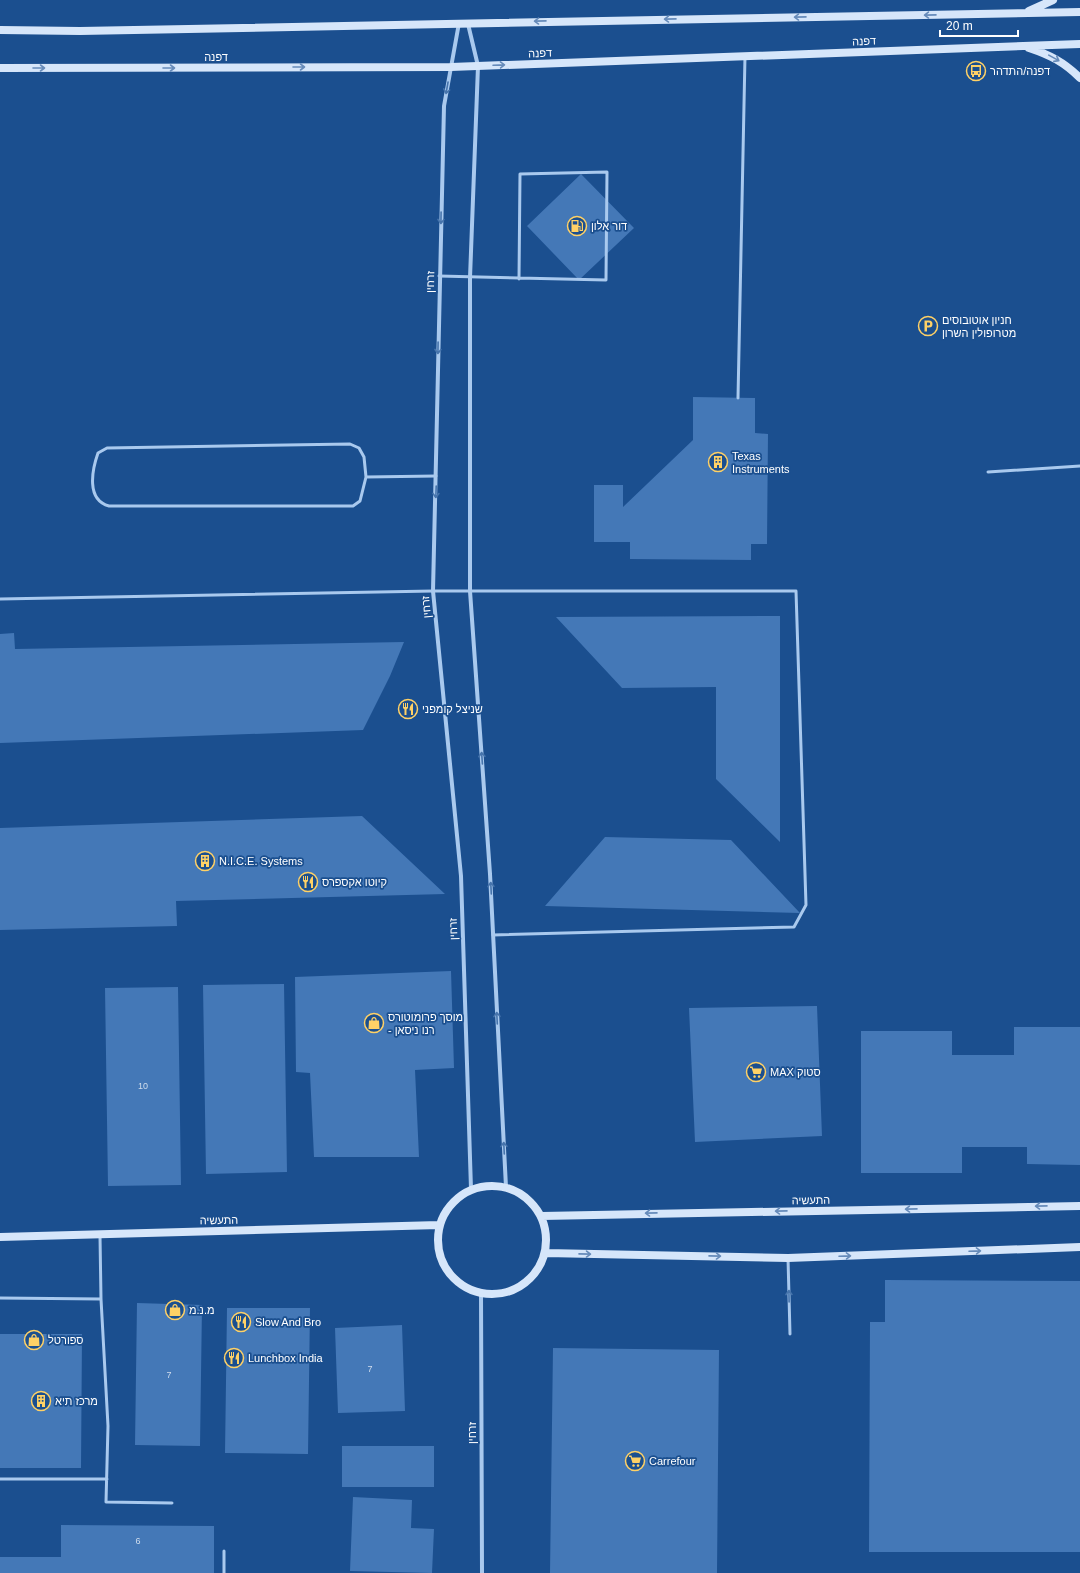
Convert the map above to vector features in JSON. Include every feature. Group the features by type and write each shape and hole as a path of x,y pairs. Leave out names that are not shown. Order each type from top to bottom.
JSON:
{"street":[{"path":"1025,13 1054,0"},
{"path":"0,30 80,31 459,22 1080,12"},
{"name":"זרחין","path":"459,22 444,106 433,591 461,876 471,1189"},
{"path":"468,23 478,66 470,278 470,591 490,866 506,1187"},
{"name":"דפנה","path":"0,68 451,67 1080,44"},
{"path":"1022,46 1046,53 1067,65 1080,78"},
{"path":"489,1185 506,1187 528,1197 542,1216 547,1230 546,1253 535,1275 516,1290 495,1295 467,1289 449,1274 438,1250 437,1244 439,1225 452,1202 471,1189 489,1185"},
{"name":"התעשיה","path":"542,1216 1080,1206"},
{"name":"התעשיה","path":"0,1237 439,1225"},
{"path":"546,1253 788,1258 1080,1247"},
{"name":"זרחין","path":"481,1293 482,1573"}],"lane":[{"path":"738,398 745,56"},
{"path":"440,276 470,278 519,279 606,280 607,172 520,174 519,279"},
{"path":"350,444 359,448 364,457 366,476 360,501 353,506 109,506 102,504 96,498 93,490 94,464 98,453 107,448 350,444"},
{"path":"988,472 1080,466"},
{"path":"366,476 436,476"},
{"path":"0,599 433,591 796,591 806,905 794,927 493,935"},
{"path":"100,1234 101,1299 108,1426 106,1502 172,1502"},
{"path":"788,1258 790,1334"},
{"path":"0,1298 101,1299"},
{"path":"0,1479 107,1479"},
{"path":"224,1551 224,1573"}],"building":[{"path":"581,174 634,228 579,280 527,226"},
{"name":"Texas Instruments","path":"693,397 755,398 755,433 768,434 767,544 751,544 751,560 630,559 630,542 594,542 594,485 623,485 623,507 693,440"},
{"path":"780,616 780,842 716,779 716,687 622,688 556,617"},
{"path":"14,633 15,649 404,642 390,676 363,730 0,743 0,634"},
{"name":"N.I.C.E. Systems","path":"362,816 445,894 176,901 177,926 0,930 0,828"},
{"path":"605,837 731,840 800,913 545,906"},
{"name":"מוסך פרומוטורס - רנו ניסאן","path":"451,971 454,1068 415,1070 419,1157 314,1157 310,1073 296,1072 295,977"},
{"path":"284,984 287,1172 206,1174 203,985"},
{"path":"178,987 181,1185 108,1186 105,988"},
{"name":"MAX סטוק","path":"817,1006 822,1136 695,1142 689,1008"},
{"path":"1014,1027 1080,1027 1080,1165 1027,1164 1027,1147 962,1147 962,1173 861,1173 861,1031 952,1031 952,1055 1014,1055"},
{"path":"885,1280 1080,1281 1080,1552 869,1552 870,1322 885,1322"},
{"path":"137,1303 202,1305 200,1446 135,1445"},
{"path":"227,1308 310,1308 308,1454 225,1453"},
{"path":"402,1325 405,1411 338,1413 335,1328"},
{"name":"מרכז תיא","path":"0,1334 82,1334 81,1468 0,1468"},
{"name":"Carrefour","path":"553,1348 719,1350 717,1573 550,1573"},
{"path":"342,1446 434,1446 434,1487 342,1487"},
{"path":"353,1497 412,1500 411,1528 434,1529 432,1573 350,1571"},
{"path":"61,1525 214,1526 214,1573 0,1573 0,1557 61,1557"}],"place":[{"name":"דפנה/התדהר","path":"976,71"},
{"name":"דור אלון","path":"577,226"},
{"name":"חניון אוטובוסים מטרופולין השרון","path":"928,326"},
{"name":"Texas Instruments","path":"718,462"},
{"name":"שניצל קומפני","path":"408,709"},
{"name":"N.I.C.E. Systems","path":"205,861"},
{"name":"קיוטו אקספרס","path":"308,882"},
{"name":"מוסך פרומוטורס - רנו ניסאן","path":"374,1023"},
{"name":"MAX סטוק","path":"756,1072"},
{"name":"מ.נ.מ","path":"175,1310"},
{"name":"Slow And Bro","path":"241,1322"},
{"name":"ספורטל","path":"34,1340"},
{"name":"Lunchbox India","path":"234,1358"},
{"name":"מרכז תיא","path":"41,1401"},
{"name":"Carrefour","path":"635,1461"}]}
